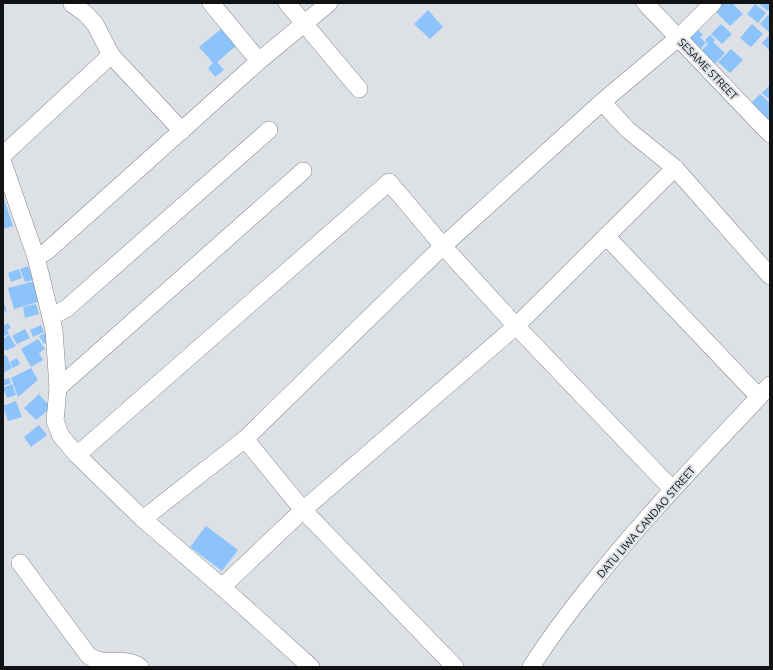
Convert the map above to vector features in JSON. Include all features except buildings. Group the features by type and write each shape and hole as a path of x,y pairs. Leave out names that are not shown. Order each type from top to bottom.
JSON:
{"street":[{"path":"211,3 260,61"},
{"path":"287,3 359,89"},
{"path":"36,257 52,247 260,61 328,3"},
{"name":"SESAME STREET","path":"645,3 770,134"},
{"path":"143,519 245,439 443,246 602,102 678,38 713,3"},
{"path":"72,4 95,24 111,55 182,131"},
{"path":"3,155 111,55"},
{"path":"602,102 628,130 675,168 770,276"},
{"path":"51,317 67,308 269,130"},
{"path":"3,163 36,257 54,330 58,388 55,421 61,436 76,456 143,519 312,667"},
{"path":"222,587 303,510 516,326 675,168"},
{"path":"58,388 303,171"},
{"path":"76,456 389,182 443,246 516,326 672,489"},
{"path":"606,236 764,391"},
{"name":"DATU LIWA CANDAO STREET","path":"531,667 571,610 616,554 672,489 764,391"},
{"path":"245,439 303,510 456,667"},
{"path":"20,563 93,660 101,662 129,662 140,667"}]}
